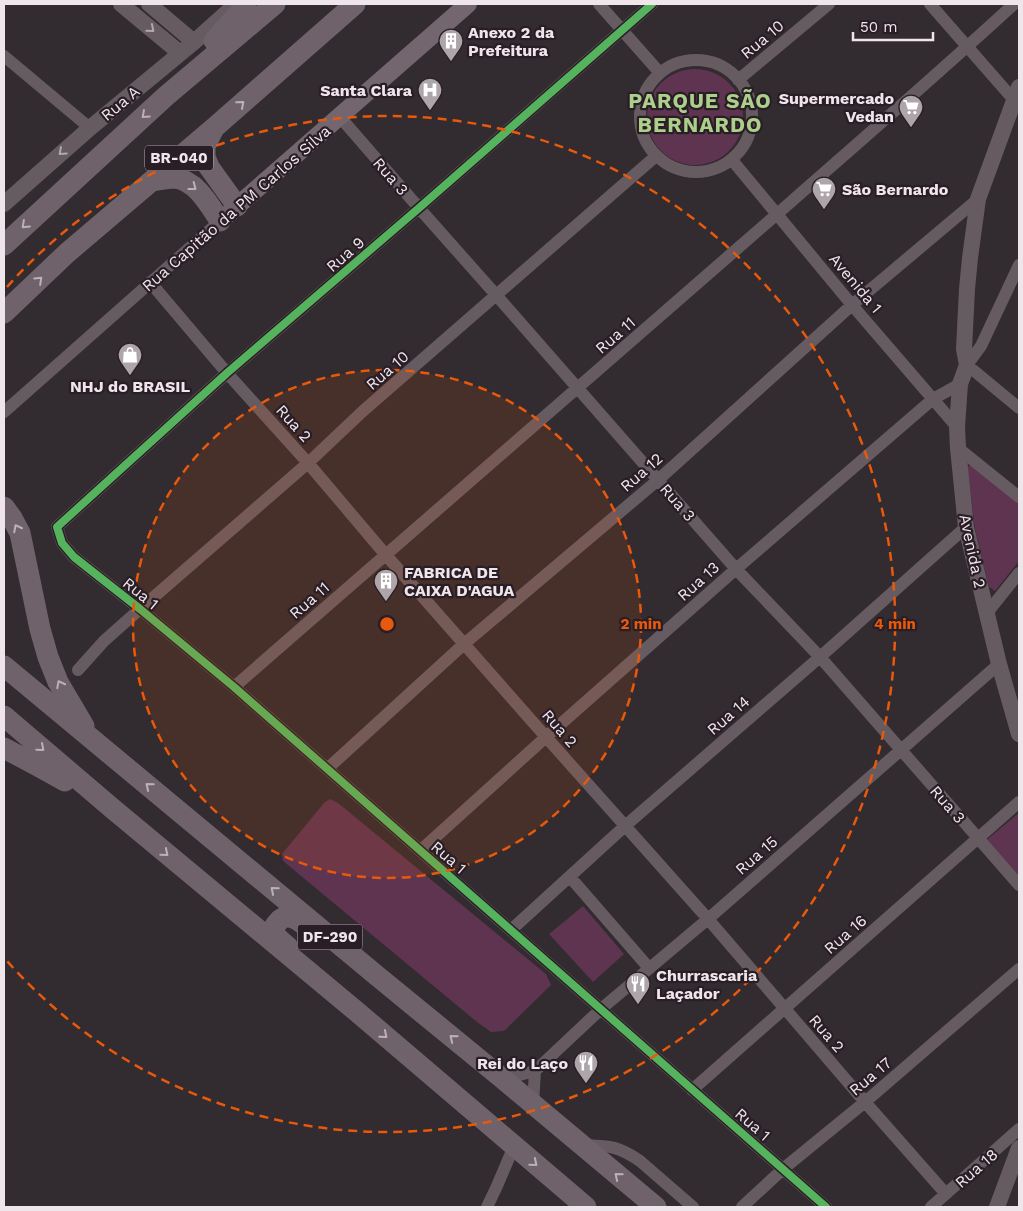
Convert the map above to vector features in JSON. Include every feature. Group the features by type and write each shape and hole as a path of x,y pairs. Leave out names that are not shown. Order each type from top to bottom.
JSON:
{"highway":[{"path":"166,96 246,4"},
{"name":"BR-040","path":"4,246 166,96 275,4"},
{"name":"BR-040","path":"4,313 67,253 355,4"},
{"path":"215,127 205,146 205,157 209,167 237,206"},
{"path":"152,181 176,178 187,182 199,191 220,221"},
{"name":"DF-290","path":"4,507 20,533 40,629 48,657 58,682 94,741"},
{"name":"DF-290","path":"4,666 503,1078 656,1207"},
{"name":"DF-290","path":"4,716 586,1207"},
{"path":"4,748 113,809"},
{"path":"356,1011 337,987 276,936 274,932 275,924 282,918 289,917 298,920 356,968 367,974 376,975"}],"main road":[{"name":"Rua Capitão da PM Carlos Silva","path":"220,221 468,4"}],"street":[{"path":"122,4 180,53"},
{"path":"149,4 194,42"},
{"name":"Rua A","path":"4,204 236,4"},
{"path":"599,4 660,73"},
{"name":"Rua 9","path":"57,527 227,373 652,4"},
{"name":"Rua 10","path":"738,80 829,4"},
{"path":"930,4 967,47 1017,93"},
{"name":"Rua 11","path":"234,687 385,554 578,389 1014,4"},
{"path":"4,56 90,128"},
{"path":"691,60 709,62 725,68 738,80 747,95 752,112 751,129 744,146 732,160 718,168 702,172 686,172 670,166 656,156 645,141 640,123 640,104 648,87 660,73 674,64 691,60"},
{"name":"Avenida 2","path":"967,365 964,349 967,297 978,199 1017,93"},
{"name":"Rua 3","path":"340,117 736,569 820,657 1019,885"},
{"name":"Rua 10","path":"78,670 104,641 308,464 363,411 656,156"},
{"name":"Avenida 1","path":"732,160 852,305 957,427"},
{"name":"Rua 12","path":"327,769 464,644 658,480 852,305 978,199"},
{"name":"Rua Capitão da PM Carlos Silva","path":"4,412 220,221"},
{"name":"Avenida 2","path":"1019,264 981,346 967,365 960,384 957,427 966,526 999,664 1019,734"},
{"name":"Rua 2","path":"150,282 385,554 708,918 946,1194"},
{"path":"967,365 1019,408"},
{"name":"Rua 13","path":"421,850 736,569 933,399 960,384"},
{"path":"958,448 1019,498"},
{"name":"Rua 14","path":"511,930 625,826 820,657 966,526"},
{"name":"Rua 1","path":"57,527 62,543 74,557 234,687 826,1207"},
{"path":"987,613 1019,573"},
{"name":"Rua 15","path":"535,1071 601,1009 999,664"},
{"name":"Rua 16","path":"692,1090 1019,802"},
{"path":"570,877 649,968"},
{"name":"Rua 17","path":"742,1207 783,1169 865,1102 1019,969"},
{"path":"503,1078 535,1071 532,1104"},
{"name":"Rua 18","path":"932,1207 1019,1129"},
{"path":"581,1144 621,1148 640,1161 693,1207"},
{"path":"487,1207 498,1186 514,1146"},
{"name":"Rua 18","path":"997,1207 1019,1148"}],"shaded area":[{"path":"695,69 713,73 729,83 739,99 743,117 739,135 729,151 713,161 695,165 677,161 661,151 651,135 647,117 651,99 661,83 677,73"},
{"path":"974,464 1019,499 1019,561 995,591 989,587 975,529 968,471 968,466"},
{"path":"330,799 338,803 546,974 551,985 504,1031 491,1032 477,1022 283,861 282,854 324,803"},
{"path":"1019,813 1019,884 984,842"},
{"path":"583,906 624,954 593,982 549,934"}],"cycle path":[{"path":"652,4 227,373 57,527 62,543 74,557 234,687 826,1207"}],"place":[{"name":"Anexo 2 da Prefeitura","path":"451,62"},
{"name":"Santa Clara","path":"430,111"},
{"name":"Supermercado Vedan","path":"911,128"},
{"name":"São Bernardo","path":"824,210"},
{"name":"NHJ do BRASIL","path":"130,376"},
{"name":"FABRICA DE CAIXA D'AGUA","path":"386,602"},
{"name":"Churrascaria Laçador","path":"638,1005"},
{"name":"Rei do Laço","path":"586,1084"}],"district":[{"name":"PARQUE SÃO BERNARDO","path":"700,113"}]}
